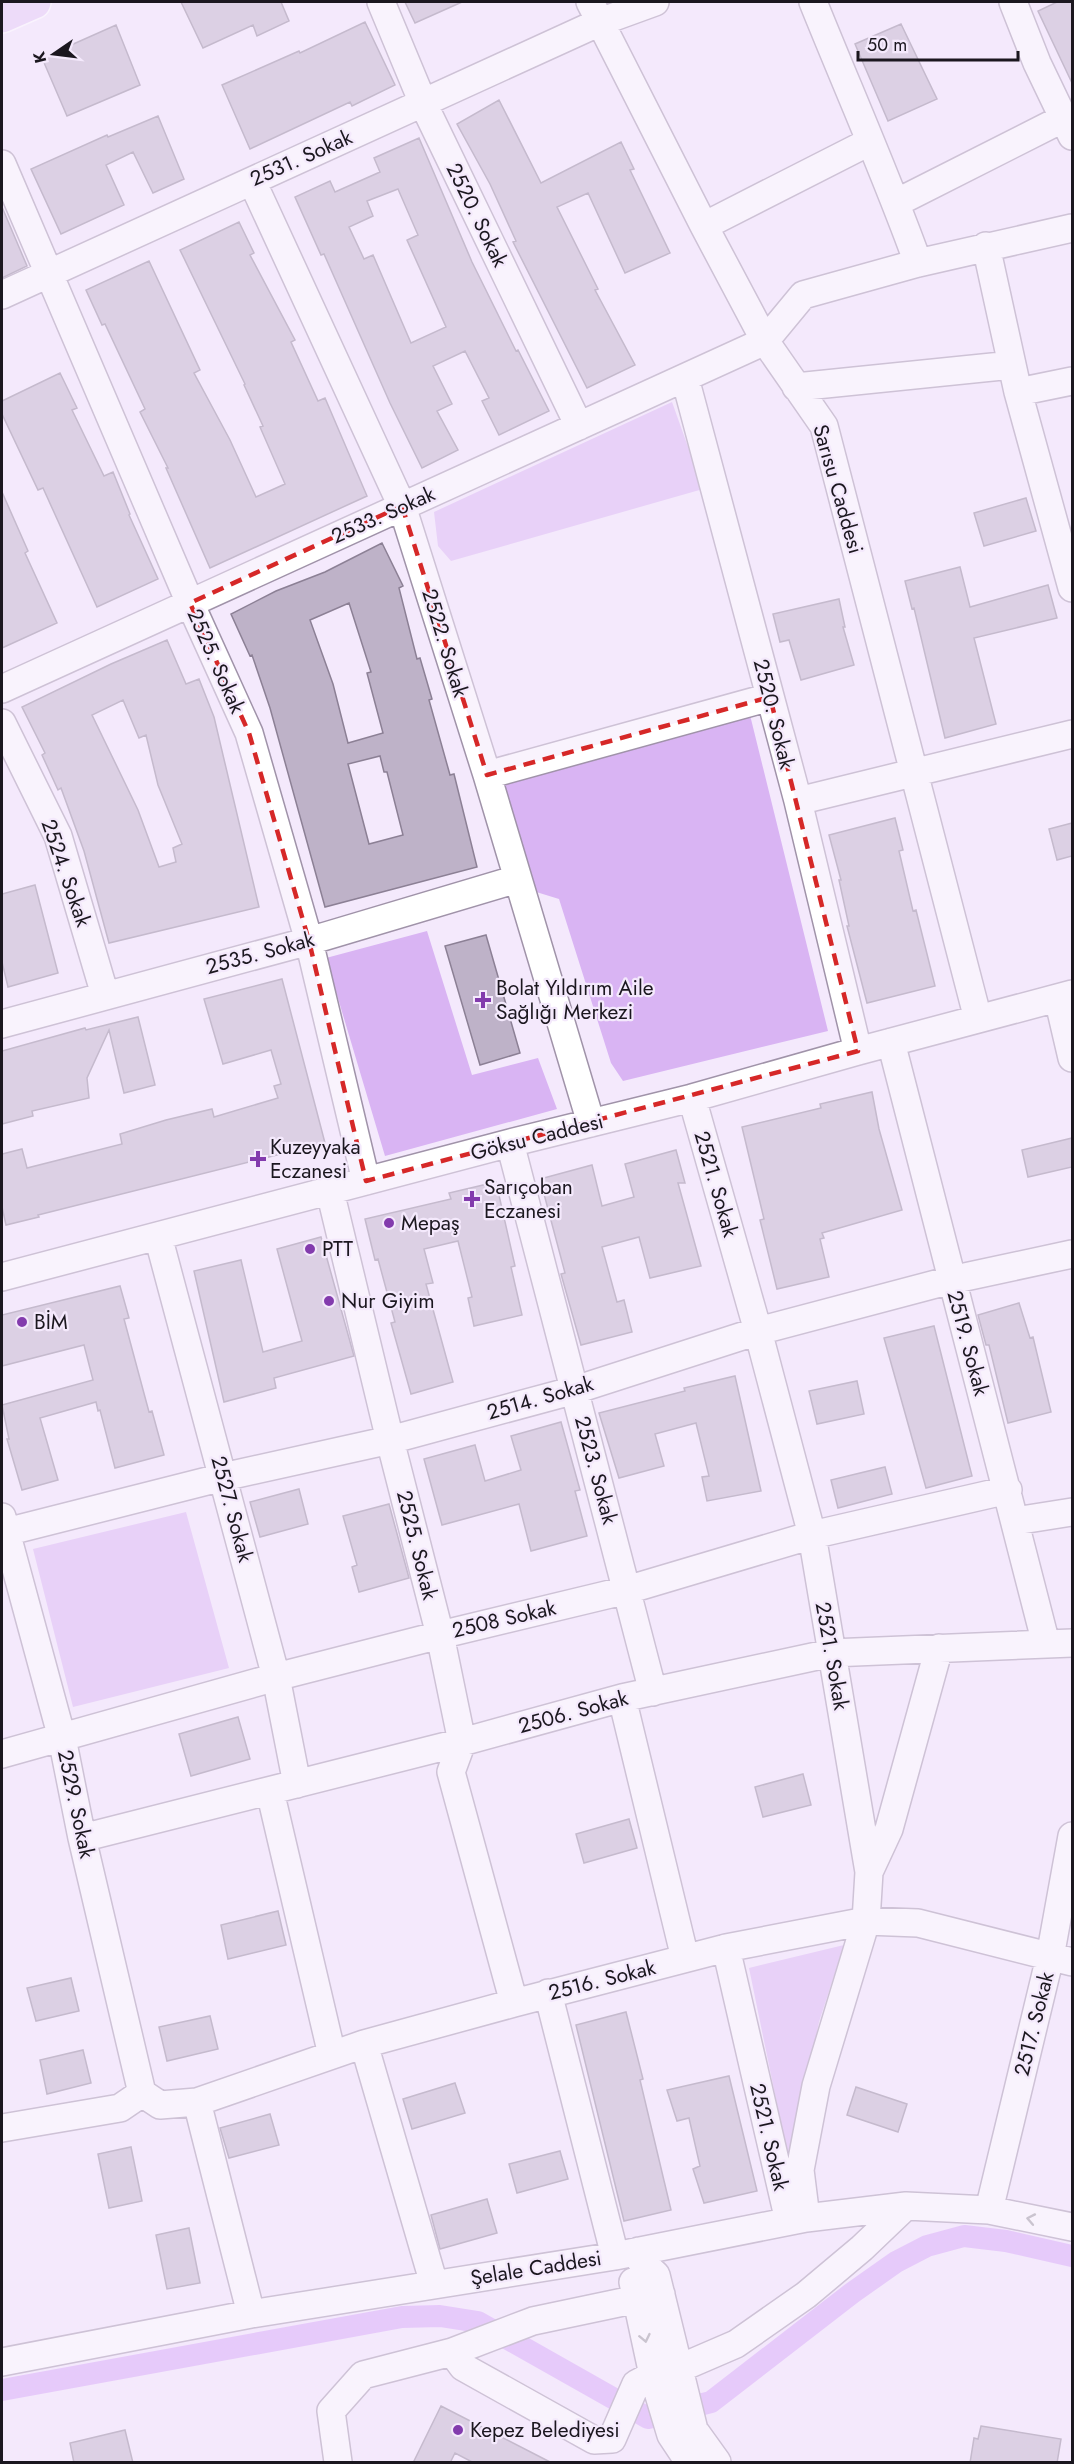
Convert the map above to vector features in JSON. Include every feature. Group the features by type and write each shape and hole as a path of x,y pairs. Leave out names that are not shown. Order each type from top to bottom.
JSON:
{"main road":[{"path":"2,16 34,2"}],"street":[{"name":"2520. Sokak","path":"381,2 423,103 579,426"},
{"name":"2531. Sokak","path":"2,295 423,103 595,12 655,2"},
{"path":"813,2 869,142 897,203 918,262"},
{"path":"897,203 1068,127 1037,63 1013,2"},
{"name":"Sarısu Caddesi","path":"595,12 765,341 824,426 978,1019"},
{"path":"704,226 869,142"},
{"name":"2525. Sokak","path":"2,164 190,603 249,733 309,941 366,1181"},
{"name":"2522. Sokak","path":"252,181 402,506 591,1124"},
{"path":"765,341 803,295 918,262 1072,228"},
{"path":"986,246 1018,392 1072,588"},
{"name":"2533. Sokak","path":"2,688 765,341"},
{"path":"796,387 1012,365"},
{"name":"2520. Sokak","path":"685,378 798,801 858,1051"},
{"path":"1018,392 1072,381"},
{"path":"486,775 770,697"},
{"name":"2524. Sokak","path":"2,723 58,836 105,994"},
{"path":"798,801 1072,734"},
{"name":"2535. Sokak","path":"2,1024 105,994 309,941 517,879"},
{"path":"1065,996 1072,1058"},
{"name":"Göksu Caddesi","path":"2,1277 510,1143 692,1098 1065,996"},
{"name":"2519. Sokak","path":"891,1042 1015,1521 1059,1644"},
{"name":"2521. Sokak","path":"692,1098 758,1331 812,1535 869,1872 866,1921 816,2086 800,2170 797,2220"},
{"name":"2523. Sokak","path":"510,1143 653,1692"},
{"name":"2525. Sokak","path":"330,1191 440,1635 462,1742"},
{"name":"2527. Sokak","path":"158,1236 276,1677 297,1784"},
{"name":"2514. Sokak","path":"4,1525 390,1440 574,1390 758,1331 951,1280 1072,1254"},
{"name":"2508 Sokak","path":"2,1754 276,1677 627,1590 812,1535 1008,1490"},
{"path":"1015,1521 1072,1512"},
{"name":"2529. Sokak","path":"4,1525 62,1737 82,1838 142,2093"},
{"name":"2506. Sokak","path":"82,1838 462,1742 622,1698 831,1653 1059,1644"},
{"path":"869,1872 889,1829 939,1648"},
{"path":"622,1698 685,1958"},
{"path":"462,1742 451,1772 514,2003"},
{"path":"270,1791 332,2055"},
{"name":"2517. Sokak","path":"988,2210 1061,1960 1072,1836"},
{"name":"2516. Sokak","path":"142,2093 160,2105 197,2102 364,2044 548,1993 726,1948 866,1921 918,1923 1061,1960"},
{"name":"2521. Sokak","path":"726,1948 797,2220"},
{"path":"548,1993 632,2256 633,2280 649,2296 689,2463"},
{"path":"364,2044 434,2284"},
{"path":"2,2128 120,2108 142,2093"},
{"path":"197,2102 251,2314"},
{"path":"452,2352 463,2367 594,2440 612,2439 636,2384 669,2383 736,2344 806,2295 906,2206"},
{"name":"Şelale Caddesi","path":"2,2361 251,2314 434,2284 632,2256 797,2220 906,2206 988,2210 1072,2227"},
{"path":"338,2463 332,2411 363,2375 452,2352 533,2321 649,2296"},
{"path":"683,2432 717,2463"}],"highlighted area":[{"path":"402,506 487,775 770,697 858,1051 366,1181 309,941 249,733 190,603"}],"shaded area":[{"path":"672,402 703,489 451,561 438,546 434,512"},
{"path":"750,715 828,1031 623,1081 611,1063 559,899 533,891 503,781"},
{"path":"427,931 472,1075 538,1058 557,1109 385,1156 326,958"},
{"path":"186,1512 229,1668 73,1707 33,1549"},
{"path":"844,1945 819,2022 791,2172 749,1968"}],"building":[{"path":"181,2 281,2 289,21 257,36 253,25 203,48"},
{"path":"405,2 462,2 415,23"},
{"path":"1057,2 1072,2 1072,83 1038,11"},
{"path":"365,22 395,85 352,106 350,102 250,149 222,85 299,51 300,53"},
{"path":"901,24 937,99 888,121 855,44"},
{"path":"116,25 140,85 67,116 42,58"},
{"path":"499,100 541,183 621,142 634,169 630,170 670,253 625,273 588,193 557,207 598,289 595,290 635,365 587,388 513,242 516,241 490,184 457,124"},
{"path":"158,116 184,179 153,193 133,152 106,165 124,205 61,234 31,169 107,135 108,137"},
{"path":"419,138 472,262 549,411 499,435 482,401 489,398 465,351 433,366 452,404 437,411 458,450 422,468 390,403 324,254 321,255 295,197 330,181 335,192 380,172 374,158","holes":["398,189 418,235 407,240 446,327 411,343 373,255 364,259 349,227 373,216 367,201"]},
{"path":"2,207 27,266 2,278"},
{"path":"239,222 254,253 250,255 295,340 291,342 318,401 325,398 367,496 210,568 166,468 168,468 140,412 145,409 105,324 102,325 86,290 149,261 200,370 194,373 230,440 256,497 285,484 260,427 263,426 245,384 180,250"},
{"path":"60,373 77,408 72,410 104,476 113,472 129,515 158,579 97,607 43,488 38,490 2,414 2,401"},
{"path":"2,492 28,551 25,553 57,623 2,648"},
{"path":"1026,498 1036,531 984,546 974,513"},
{"path":"382,543 403,586 399,588 417,659 420,658 432,699 429,700 450,775 454,774 477,867 325,907 270,708 252,655 250,656 231,614 276,591 325,572","holes":["349,603 371,672 367,673 383,733 348,743 333,684 310,620","380,756 384,772 387,772 403,835 369,844 348,764"]},
{"path":"960,567 970,607 1048,585 1057,618 974,638 996,724 945,738 914,608 912,609 905,581"},
{"path":"839,599 845,627 843,627 854,665 801,680 789,640 780,642 773,614"},
{"path":"167,640 186,684 199,679 214,717 259,907 109,943 84,851 61,788 58,790 42,755 45,753 22,707","holes":["123,700 139,738 146,735 158,785 182,844 173,848 176,862 159,867 138,810 92,715"]},
{"path":"895,818 903,850 899,851 913,911 916,910 935,986 867,1003 847,926 849,926 839,880 841,880 829,835"},
{"path":"1072,823 1072,856 1057,860 1049,829"},
{"path":"35,885 58,973 8,987 2,962 2,894"},
{"name":"Bolat Yıldırım Aile Sağlığı Merkezi","path":"486,935 520,1053 480,1065 445,946"},
{"path":"282,979 325,1143 6,1225 2,1207 2,1154 22,1149 27,1168 122,1144 120,1134 166,1120 212,1109 214,1117 278,1098 274,1086 281,1084 271,1050 223,1064 204,999"},
{"path":"138,1017 155,1085 124,1093 109,1030 87,1078 89,1098 32,1111 33,1116 2,1124 2,1051 85,1028 86,1030"},
{"path":"872,1092 879,1129 902,1210 822,1233 824,1238 820,1239 829,1277 777,1289 760,1220 764,1219 742,1127 821,1108 820,1104"},
{"path":"1072,1138 1072,1167 1028,1177 1022,1150"},
{"path":"676,1150 685,1183 678,1183 701,1266 650,1278 639,1237 602,1247 617,1302 624,1300 632,1332 581,1345 561,1274 565,1273 540,1179 592,1165 602,1206 634,1197 625,1164"},
{"path":"496,1182 515,1266 511,1267 522,1315 474,1326 468,1298 472,1297 458,1241 424,1249 433,1283 426,1284 453,1382 411,1394 391,1323 395,1322 378,1259 375,1260 365,1219 451,1199 449,1193"},
{"path":"321,1237 354,1356 274,1378 276,1388 224,1402 194,1271 241,1260 263,1352 302,1341 277,1249"},
{"path":"120,1286 129,1318 124,1319 149,1412 152,1411 164,1455 115,1468 96,1402 40,1418 58,1480 22,1490 7,1439 9,1439 2,1405 93,1380 84,1345 2,1366 2,1315"},
{"path":"1019,1303 1030,1338 1033,1337 1051,1412 1008,1423 989,1345 986,1345 978,1315"},
{"path":"934,1326 972,1476 926,1488 884,1338"},
{"path":"735,1376 761,1491 707,1501 702,1477 709,1476 696,1423 655,1434 664,1466 619,1478 599,1413 685,1391 684,1388"},
{"path":"857,1381 864,1414 817,1424 809,1391"},
{"path":"561,1422 580,1490 575,1491 587,1536 531,1551 519,1504 442,1525 424,1459 475,1445 485,1481 521,1470 511,1436"},
{"path":"885,1467 892,1494 838,1508 831,1480"},
{"path":"299,1489 308,1524 260,1537 250,1502"},
{"path":"389,1504 409,1578 359,1592 352,1567 357,1565 343,1516"},
{"path":"238,1717 250,1759 191,1776 179,1734"},
{"path":"803,1774 811,1805 763,1817 755,1787"},
{"path":"629,1819 637,1848 584,1863 576,1834"},
{"path":"278,1911 286,1945 228,1959 221,1925"},
{"path":"71,1978 79,2011 36,2021 27,1988"},
{"path":"626,2012 671,2210 624,2221 576,2025"},
{"path":"210,2016 218,2049 167,2061 159,2027"},
{"path":"83,2050 91,2083 47,2094 40,2060"},
{"path":"729,2076 757,2191 704,2203 693,2169 700,2166 689,2118 677,2121 667,2090"},
{"path":"455,2083 465,2113 412,2129 403,2099"},
{"path":"856,2087 907,2104 898,2132 847,2115"},
{"path":"270,2114 279,2145 229,2158 220,2128"},
{"path":"131,2147 142,2201 109,2208 98,2154"},
{"path":"560,2151 568,2179 517,2193 509,2164"},
{"path":"487,2199 497,2233 440,2249 431,2215"},
{"path":"189,2228 200,2283 167,2289 156,2235"},
{"name":"Kepez Belediyesi","path":"441,2406 552,2463 474,2463 455,2453 450,2463 413,2463"},
{"path":"981,2426 1061,2439 1057,2463 970,2463 974,2438 978,2439"},
{"path":"125,2430 133,2463 74,2463 70,2443"}],"waterway":[{"path":"2,2390 402,2317 440,2316 478,2322 648,2418 711,2402 852,2293 896,2262 927,2246 964,2236 1006,2241 1072,2256"}],"place":[{"name":"Bolat Yıldırım Aile Sağlığı Merkezi","path":"483,1000"},
{"name":"Kuzeyyaka Eczanesi","path":"258,1159"},
{"name":"Sarıçoban Eczanesi","path":"472,1199"},
{"name":"Mepaş","path":"389,1223"},
{"name":"PTT","path":"310,1249"},
{"name":"Nur Giyim","path":"329,1301"},
{"name":"BİM","path":"22,1322"},
{"name":"Kepez Belediyesi","path":"458,2430"}]}
